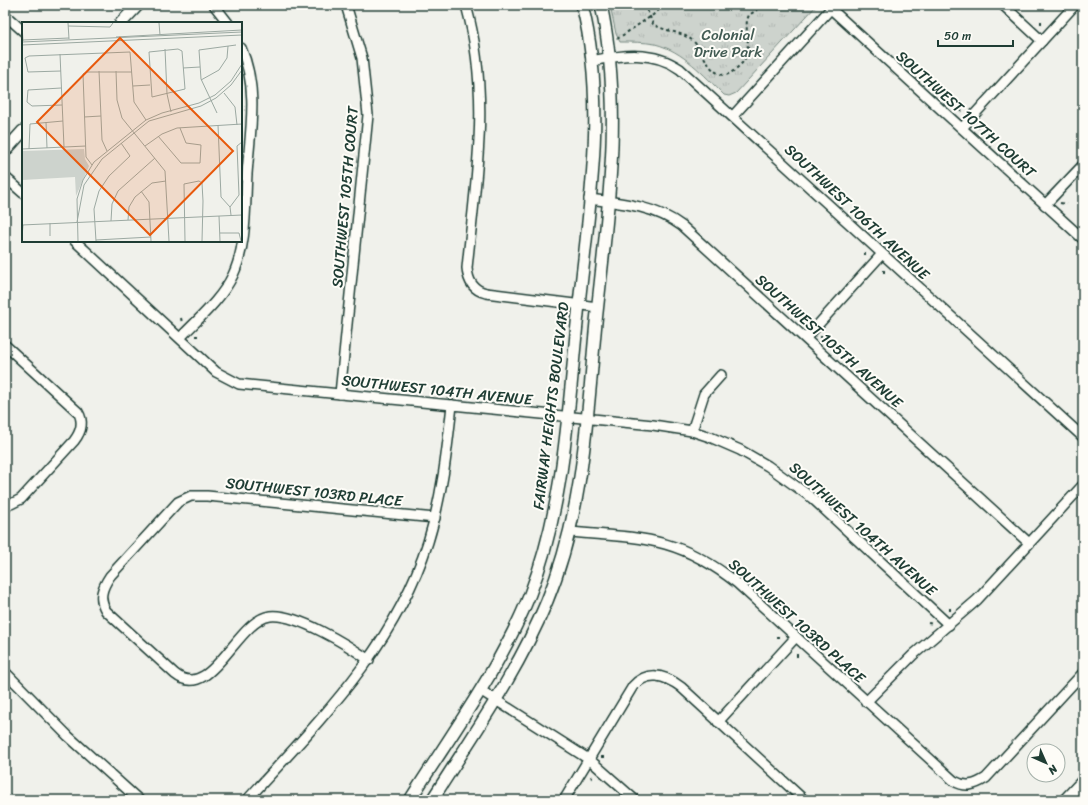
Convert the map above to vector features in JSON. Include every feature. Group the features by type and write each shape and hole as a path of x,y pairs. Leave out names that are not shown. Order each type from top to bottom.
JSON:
{"main road":[{"path":"1067,800 1083,783"}],"street":[{"path":"122,22 138,5"},
{"path":"214,5 227,22"},
{"name":"SOUTHWEST 105TH COURT","path":"340,394 368,115 362,58 346,5"},
{"path":"466,5 472,26 478,69 481,108 479,153 467,268 470,282 476,290 490,294 598,306"},
{"name":"FAIRWAY HEIGHTS BOULEVARD","path":"410,800 480,690 514,630 541,563 559,493 579,304 594,127 591,61 582,5"},
{"path":"432,800 518,662 542,612 561,563 570,532 580,484 587,418 608,201 613,120 610,57 601,5"},
{"path":"1003,5 1042,41"},
{"path":"962,128 1075,5"},
{"path":"733,116 833,7"},
{"name":"SOUTHWEST 107TH COURT","path":"833,7 1083,239"},
{"path":"5,15 22,30"},
{"path":"180,338 218,298 236,269 242,244 244,169 252,128 252,100 249,75 242,51"},
{"name":"SOUTHWEST 106TH AVENUE","path":"591,61 610,57 645,56 668,62 686,74 1083,437"},
{"path":"5,151 22,132"},
{"path":"1045,205 1083,165"},
{"path":"5,177 22,192"},
{"name":"SOUTHWEST 105TH AVENUE","path":"589,199 629,204 652,210 678,223 806,338 1029,543"},
{"name":"SOUTHWEST 104TH AVENUE","path":"76,242 216,372 233,382 248,386 653,425 692,431 718,440 752,456 802,490 949,625"},
{"path":"806,338 882,254"},
{"path":"5,345 78,412 81,424 80,431 74,441 22,498 6,505"},
{"path":"692,431 704,394 721,375"},
{"path":"247,800 340,697 369,660 406,596 428,543 435,518 446,462 452,405"},
{"path":"866,702 902,665 987,590 1083,485"},
{"name":"SOUTHWEST 103RD PLACE","path":"369,660 341,640 316,629 280,617 270,616 260,619 248,627 213,668 196,680 187,681 179,678 106,611 101,599 102,590 110,576 178,502 190,496 207,496 435,518"},
{"name":"SOUTHWEST 103RD PLACE","path":"570,532 640,538 668,544 694,554 711,563 737,583 954,781 962,784 971,785 986,778 1083,672"},
{"path":"718,722 796,637"},
{"path":"5,672 68,736 139,800"},
{"path":"564,800 590,760 633,686 637,682 649,676 663,676 675,682 804,800"},
{"path":"480,690 590,760 635,800"}],"path":[{"path":"645,5 649,18 656,26 692,40 705,60 720,74 726,75 741,64 747,56 749,51 747,20 749,15 757,10"},
{"path":"616,40 649,18 665,5"},
{"path":"1041,21 1041,27"},
{"path":"960,108 962,114"},
{"path":"976,127 982,128"},
{"path":"1060,203 1066,204"},
{"path":"863,254 868,254"},
{"path":"884,268 884,273"},
{"path":"181,318 182,323"},
{"path":"804,318 804,323"},
{"path":"195,336 200,336"},
{"path":"820,337 826,337"},
{"path":"950,606 950,611"},
{"path":"928,624 933,624"},
{"path":"776,637 781,637"},
{"path":"797,651 797,657"},
{"path":"601,757 607,756"},
{"path":"591,776 593,781"}],"green space":[{"name":"Colonial Drive Park","path":"610,5 817,5 736,93 729,96 724,95 684,58 665,47 642,42 620,42 616,34"}]}
